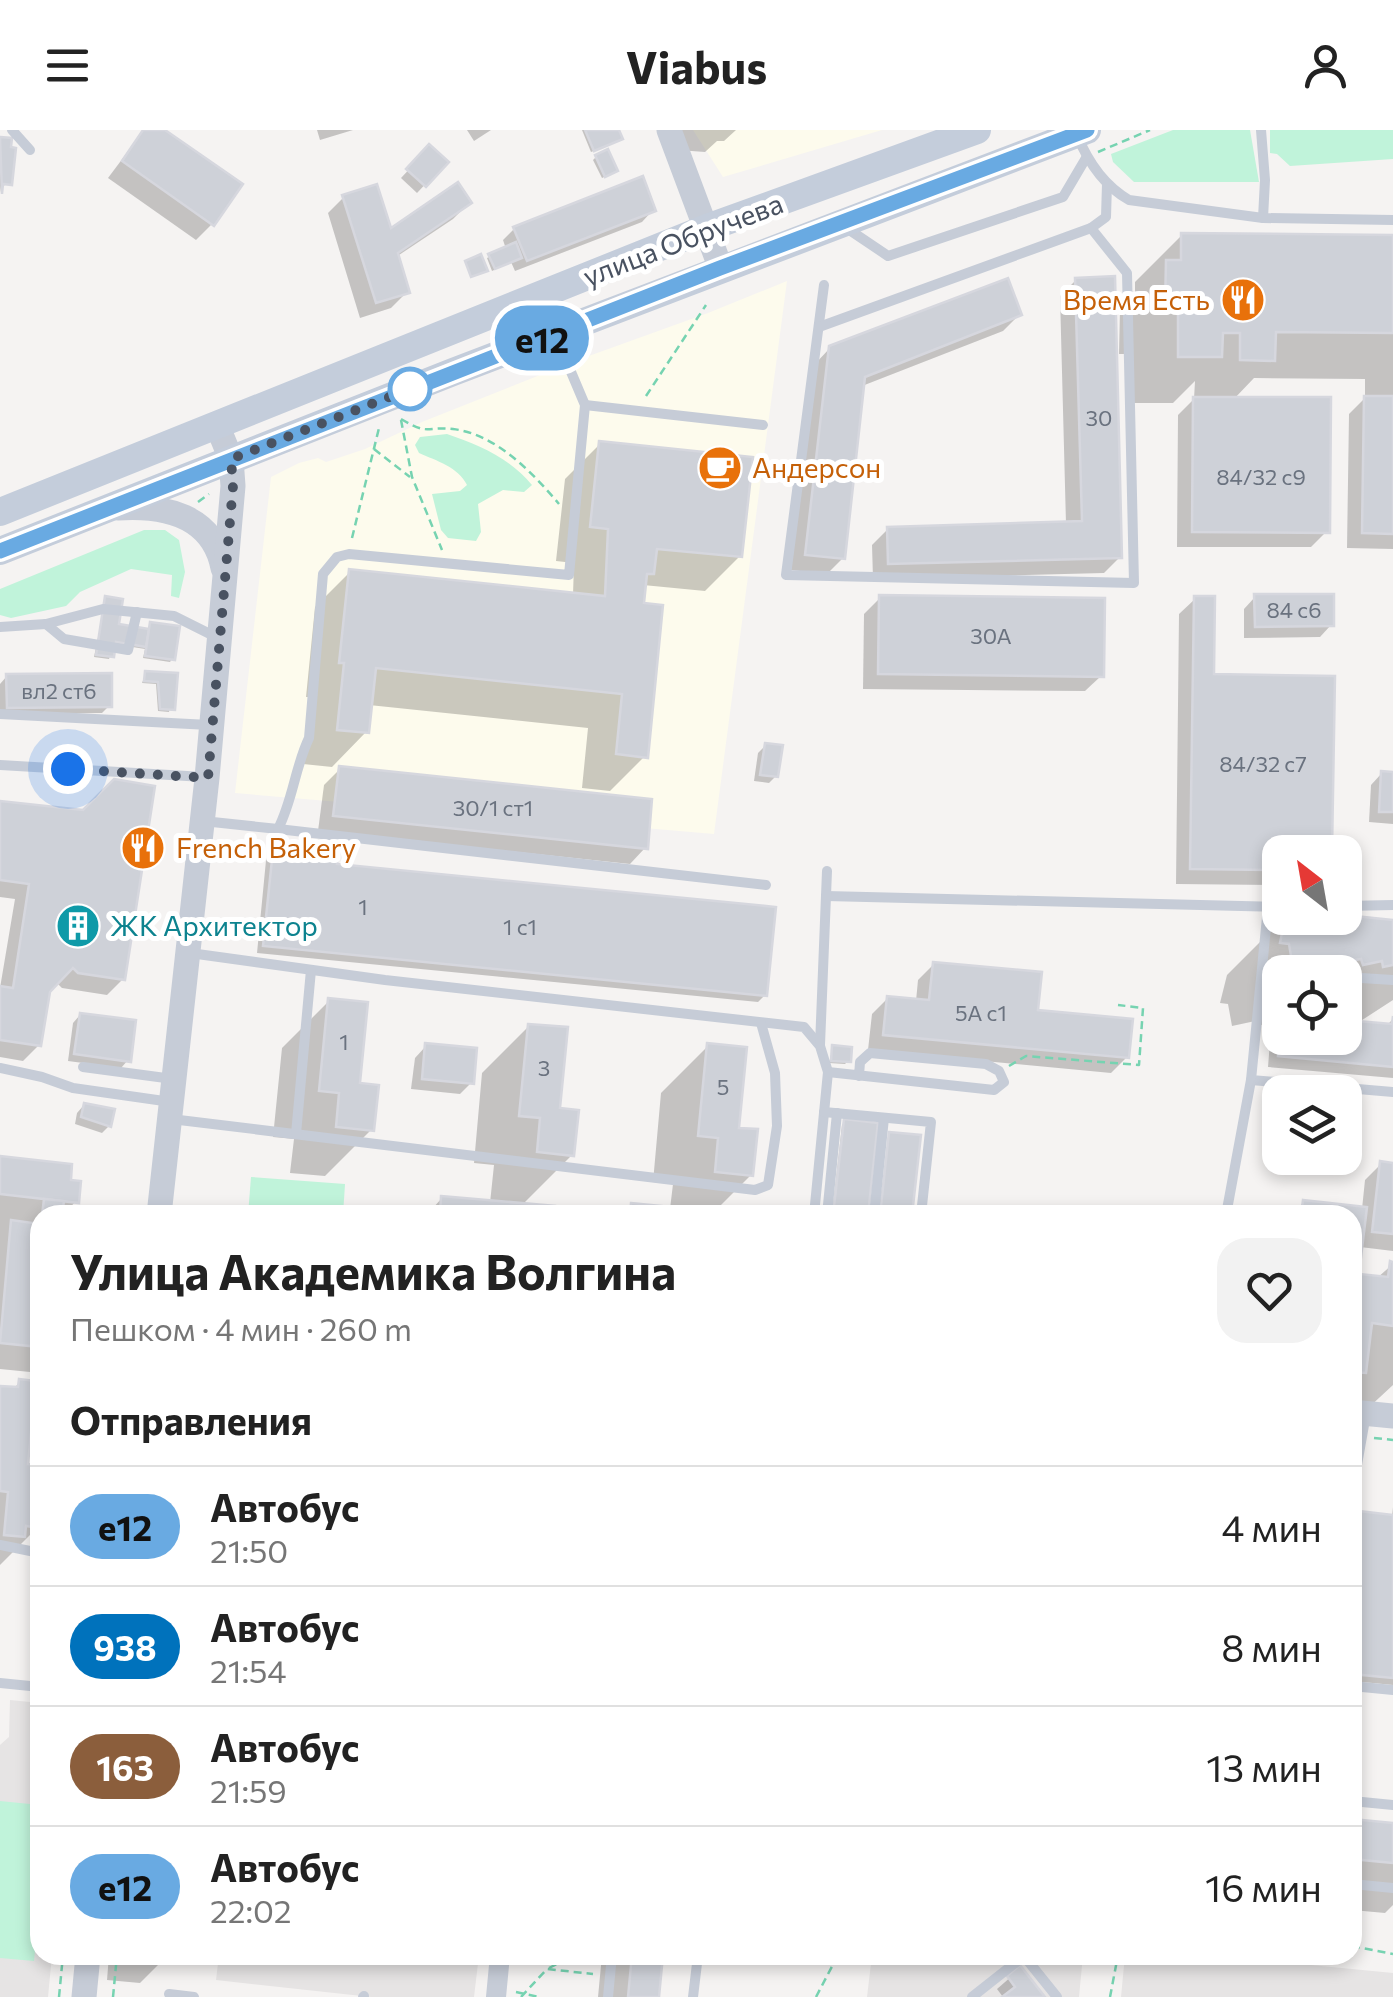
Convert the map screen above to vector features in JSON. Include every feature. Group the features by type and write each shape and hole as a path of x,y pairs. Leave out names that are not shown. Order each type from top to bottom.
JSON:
{"main road":[{"name":"улица Обручева","path":"0,512 706,228 977,130"},
{"name":"улица Обручева","path":"0,550 720,268 1077,138"}],"street":[{"path":"669,130 720,268"},
{"path":"160,1205 208,778 233,486 231,459 217,425"},
{"path":"154,452 168,453 175,460 177,470 169,484"},
{"path":"104,510 159,508 190,518 216,546 225,580"},
{"path":"1362,1412 1393,1416"},
{"path":"84,1997 87,1965"},
{"path":"496,1997 499,1965"}],"lane":[{"path":"12,130 30,150"},
{"path":"1261,130 1263,218"},
{"path":"1077,138 1108,184 1129,200 1148,205 1263,218 1393,220"},
{"path":"840,223 888,256 1064,197 1077,138"},
{"path":"820,327 1091,228 1106,218 1108,184"},
{"path":"824,285 786,575 1134,582 1127,272 1091,228"},
{"path":"278,829 287,812 298,762 309,738 323,574 337,556 569,575 585,405 555,333"},
{"path":"585,405 763,425"},
{"path":"0,628 46,624 103,609 184,619 220,639"},
{"path":"46,624 64,639 128,650 138,612"},
{"path":"0,714 212,726"},
{"path":"0,765 208,778"},
{"path":"203,821 766,885"},
{"path":"815,1205 828,1072 820,1046 827,871"},
{"path":"826,896 1262,907"},
{"path":"1362,906 1393,905"},
{"path":"188,953 804,1027 820,1046"},
{"path":"296,1134 311,970"},
{"path":"1228,1205 1252,1080 1262,972"},
{"path":"1362,978 1393,980"},
{"path":"83,1067 172,1100 296,1134 755,1190 768,1185 777,1126 775,1073 761,1023"},
{"path":"828,1072 859,1076 994,1090 1004,1082 999,1071 986,1064 870,1052 860,1062 859,1076"},
{"path":"0,1068 42,1076 73,1088 172,1100"},
{"path":"1252,1080 1393,1092"},
{"path":"824,1112 931,1122 922,1205"},
{"path":"827,1205 837,1113"},
{"path":"875,1205 884,1118"},
{"path":"0,1546 30,1551"},
{"path":"0,1683 30,1686"},
{"path":"1362,1687 1393,1690"},
{"path":"1362,1802 1393,1806"},
{"path":"1362,1885 1393,1888"},
{"path":"608,1997 611,1965"},
{"path":"693,1997 697,1965"},
{"path":"972,1997 1012,1965"},
{"path":"1032,1965 1058,1997"},
{"path":"169,1994 194,1997"}],"path":[{"path":"1077,138 1150,130"},
{"path":"637,410 706,305"},
{"path":"448,563 412,478 401,419 422,431 450,428 496,445 544,486 574,522"},
{"path":"349,554 379,428"},
{"path":"374,449 412,478"},
{"path":"999,1071 1026,1056 1139,1065 1144,1008 1118,1005"},
{"path":"1362,1948 1393,1954"},
{"path":"59,1997 62,1965"},
{"path":"112,1997 116,1965"},
{"path":"522,1996 553,1965"},
{"path":"816,1997 833,1965"},
{"path":"1110,1997 1116,1965"},
{"path":"547,1968 610,1976"},
{"path":"522,1996 539,1997"}],"shaded area":[{"path":"693,130 882,130 723,177"},
{"path":"787,281 714,834 235,793 271,477 299,463 318,458 326,462 365,449 575,361"},
{"path":"10,1700 30,1702 30,1965 51,1965 48,1997 0,1997 0,1745 9,1737"},
{"path":"218,1965 478,1965 474,1997 371,1997 216,1980"},
{"path":"871,1965 1082,1965 1079,1997 867,1997"},
{"path":"1124,1965 1310,1965 1393,1973 1393,1997 1121,1997"}],"green space":[{"path":"1173,130 1250,130 1259,182 1134,182 1113,162 1111,154"},
{"path":"1270,130 1393,130 1393,159 1290,166 1270,153"},
{"path":"447,434 493,454 532,485 524,492 503,490 478,504 481,532 476,541 448,538 441,530 432,494 460,491 467,485 453,469 419,453 415,445 420,437"},
{"path":"144,530 165,530 179,540 185,572 179,598 171,596 172,575 131,569 80,592 66,606 11,618 0,615 0,589"},
{"path":"251,1177 345,1184 344,1205 249,1205"},
{"path":"0,1801 30,1804 30,1961 0,1958"}],"building":[{"path":"143,130 165,130 243,184 214,226 122,161"},
{"path":"585,130 619,130 623,139 594,151"},
{"path":"0,137 12,138 11,147 16,148 12,185 3,184 2,194"},
{"path":"429,144 449,162 426,187 406,169"},
{"path":"608,149 618,171 605,177 595,155"},
{"path":"643,176 656,211 527,261 513,227"},
{"path":"458,182 472,203 398,253 410,293 376,303 342,195 377,184 391,228"},
{"path":"1181,233 1393,235 1393,333 1276,332 1275,361 1240,360 1240,333 1223,333 1222,357 1178,357 1178,308 1165,308 1166,260 1181,260"},
{"path":"516,242 522,258 495,269 488,254"},
{"path":"481,254 488,271 471,277 465,261"},
{"path":"1115,276 1122,558 888,564 887,527 1082,521 1075,278"},
{"path":"1008,278 1022,315 865,377 845,559 805,555 829,346"},
{"path":"1364,396 1393,396 1393,534 1362,533"},
{"path":"1193,397 1331,397 1330,533 1192,532"},
{"path":"599,441 753,457 742,557 657,549 654,574 647,574 644,603 663,605 648,758 616,754 622,694 376,668 369,733 337,730 349,569 605,596 608,529 590,527"},
{"path":"1254,594 1334,594 1334,626 1255,627"},
{"path":"879,595 1105,598 1104,677 878,674"},
{"path":"105,596 123,599 119,624 149,629 146,647 116,642 114,657 96,655"},
{"path":"1194,596 1215,596 1214,674 1335,676 1332,835 1262,835 1262,870 1190,869"},
{"path":"150,622 180,626 175,660 145,656"},
{"path":"145,671 178,673 175,710 160,709 158,682 144,681"},
{"path":"112,673 112,707 7,708 6,674"},
{"path":"765,743 783,745 778,777 760,775"},
{"path":"339,766 652,799 648,849 333,816"},
{"path":"1381,771 1393,772 1393,812 1379,812"},
{"name":"ЖК Архитектор","path":"114,779 155,786 125,980 78,973 73,968 50,992 41,1046 0,1040 0,986 13,988 29,884 0,880 0,801 83,810"},
{"path":"274,840 339,846 337,864 776,907 767,996 263,946"},
{"path":"1362,917 1393,920 1393,965 1383,967 1382,961 1363,965 1362,955 1291,955 1289,944 1280,943 1282,935 1362,935"},
{"path":"933,962 1042,972 1038,1010 1133,1019 1129,1058 883,1035 887,996 929,1000"},
{"path":"328,998 368,1002 360,1083 379,1085 374,1131 336,1127 339,1093 319,1091"},
{"path":"80,1013 136,1020 131,1062 74,1054"},
{"path":"1393,1016 1393,1067 1278,1056 1362,1055 1362,1021 1392,1024"},
{"path":"528,1024 568,1027 560,1108 579,1110 574,1156 537,1152 540,1118 519,1116"},
{"path":"425,1043 477,1048 474,1084 422,1079"},
{"path":"707,1043 747,1047 739,1128 758,1129 753,1176 715,1172 718,1138 698,1136"},
{"path":"832,1045 852,1047 851,1062 831,1061"},
{"path":"84,1103 115,1109 111,1127 81,1117"},
{"path":"844,1119 878,1123 869,1205 834,1205"},
{"path":"889,1132 921,1135 913,1205 881,1205"},
{"path":"0,1156 72,1164 71,1180 81,1181 79,1203 0,1194"},
{"path":"1380,1161 1393,1163 1393,1234 1372,1232"},
{"path":"441,1196 544,1205 441,1205"},
{"path":"44,1199 64,1201 63,1205 43,1205"},
{"path":"1303,1200 1349,1205 1302,1205"},
{"path":"1362,1206 1367,1207 1362,1249"},
{"path":"11,1220 30,1223 30,1346 0,1343"},
{"path":"1390,1261 1393,1326 1372,1323 1366,1373 1362,1373 1362,1274 1388,1277"},
{"path":"19,1379 30,1380 30,1527 26,1526 25,1537 4,1535 8,1492 0,1491 0,1386 18,1387"},
{"path":"1362,1511 1393,1515 1393,1678 1362,1675"},
{"path":"1362,1820 1393,1823 1393,1863 1362,1860"},
{"path":"631,1965 662,1965 659,1997 628,1997"},
{"path":"1020,1965 1045,1997 1002,1997 1015,1987 1007,1976"}],"bus line":[{"name":"е12","path":"0,551 720,268 1087,130"}],"place":[{"name":"Время Есть","path":"1243,300"},
{"name":"Андерсон","path":"720,468"},
{"name":"French Bakery","path":"143,848"},
{"name":"ЖК Архитектор","path":"78,926"}],"route":[{"path":"68,769 208,778 233,486 231,459 410,389"}]}
